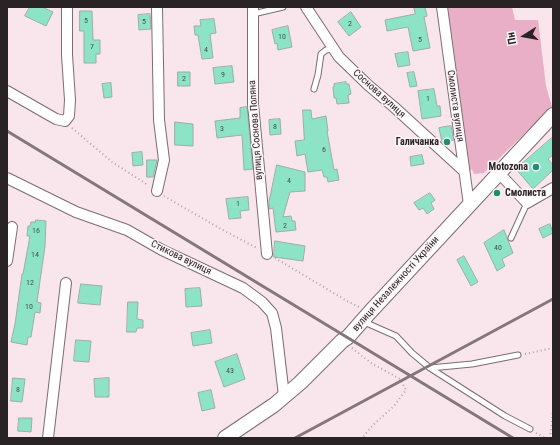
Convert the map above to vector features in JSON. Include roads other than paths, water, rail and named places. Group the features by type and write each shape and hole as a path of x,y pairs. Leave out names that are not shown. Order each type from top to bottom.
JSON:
{"main road":[{"name":"вулиця Незалежності України","path":"225,438 274,405 300,383 342,341 348,337 553,115"}],"street":[{"path":"7,91 56,119 64,121 69,116 70,100 67,55 67,7"},
{"path":"157,7 159,120 164,160 157,191"},
{"name":"Соснова вулиця","path":"306,7 333,48 368,85 464,170"},
{"name":"Смолиста вулиця","path":"442,7 469,205"},
{"name":"вулиця Соснова Поляна","path":"253,10 253,104 267,254"},
{"path":"499,173 527,203 553,188"},
{"name":"Стикова вулиця","path":"7,178 76,212 127,230 162,250 243,288 262,302 272,313 276,328 284,396"},
{"path":"7,261 12,227"},
{"path":"48,438 66,282"}],"lane":[{"path":"253,10 283,7"},
{"path":"314,89 321,54 326,50 333,48"},
{"path":"511,238 527,203"},
{"path":"366,316 396,336 412,353 430,368 505,416 530,430"},
{"path":"430,368 472,364 518,355"}],"railway":[{"path":"7,131 513,438"},
{"path":"295,438 553,299"}],"place":[{"name":"Галичанка","path":"447,142"},
{"name":"Motozona","path":"536,167"},
{"name":"Смолиста","path":"497,193"}]}
